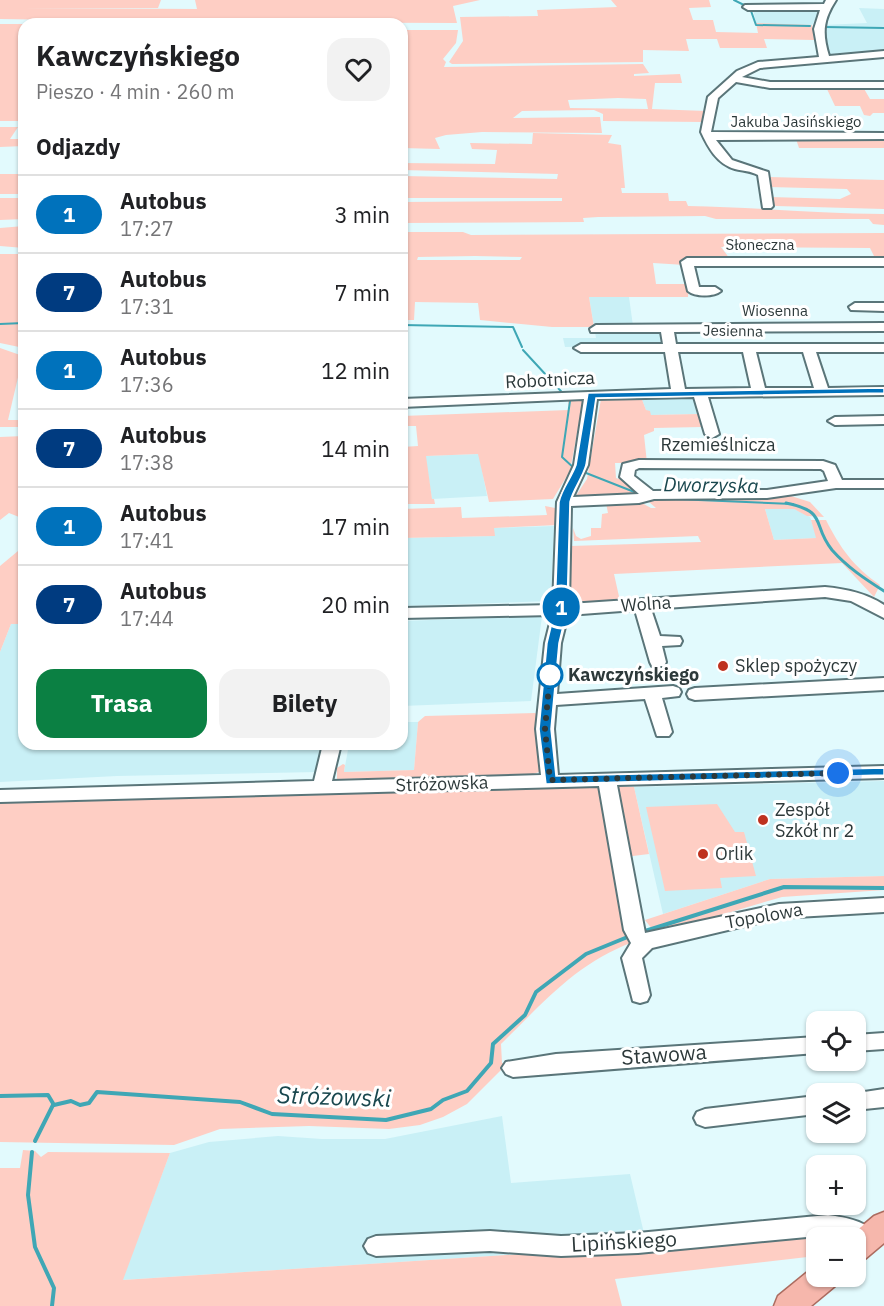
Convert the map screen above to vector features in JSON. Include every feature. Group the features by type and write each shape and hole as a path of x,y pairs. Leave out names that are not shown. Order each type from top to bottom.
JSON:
{"main road":[{"path":"789,1306 811,1287"}],"street":[{"path":"748,7 829,3"},
{"path":"825,59 817,32 818,22 829,3"},
{"path":"767,206 764,174 757,169 732,165 720,156 708,137 706,132 713,97 734,79 758,65 882,56"},
{"path":"734,79 770,85 884,85"},
{"name":"Jakuba Jasińskiego","path":"708,137 884,136"},
{"name":"Słoneczna","path":"715,291 694,291 687,262 884,262"},
{"path":"855,307 884,307"},
{"name":"Wiosenna","path":"596,329 884,327"},
{"path":"667,328 679,394"},
{"path":"748,347 759,393"},
{"name":"Jesienna","path":"581,348 884,348"},
{"path":"808,348 823,393"},
{"name":"Robotnicza","path":"408,403 591,395 884,391"},
{"path":"700,394 712,434"},
{"path":"550,780 545,729 553,643 561,610 564,502 579,470 591,395"},
{"path":"835,420 884,420"},
{"name":"Rzemieślnicza","path":"646,497 627,477 628,467 639,464 823,465 830,468 836,484"},
{"path":"564,502 783,493 836,484 884,484"},
{"name":"Wolna","path":"408,613 561,610 825,592 855,597 871,603 884,613"},
{"path":"642,605 658,662"},
{"path":"653,641 674,641"},
{"path":"694,694 884,684"},
{"path":"548,700 673,692"},
{"path":"652,693 663,732"},
{"path":"322,787 331,750"},
{"name":"Stróżowska","path":"0,796 884,772"},
{"path":"607,779 639,937 638,948 632,958 640,995"},
{"name":"Topolowa","path":"639,937 779,910 884,905"},
{"path":"866,1042 884,1041"},
{"name":"Stawowa","path":"513,1068 806,1046"},
{"path":"866,1100 884,1098"},
{"path":"705,1118 806,1107"},
{"name":"Lipińskiego","path":"376,1246 490,1241 561,1245 638,1243 828,1225 852,1229 868,1238"}],"shaded area":[{"path":"0,0 161,0 158,8 21,8 197,9 195,0 480,0 453,6 457,23 408,23 408,18 0,19"},
{"path":"611,0 709,0 711,7 689,8 693,20 713,20 716,32 758,33 756,23 812,25 814,40 764,39 767,48 720,48 717,39 686,39 689,51 643,50 643,62 452,64 449,62 463,41 460,17 538,16 537,10 617,7"},
{"path":"859,8 884,9 884,50 829,56 821,35 824,25 867,23"},
{"path":"753,9 821,9 812,25 761,25 756,23"},
{"path":"0,24 18,24 18,121 0,121"},
{"path":"408,30 458,30 456,43 443,59 446,62 444,67 643,64 649,73 634,74 634,76 680,74 682,83 655,83 652,109 706,111 702,117 703,122 603,121 603,114 594,110 522,111 513,118 600,117 602,133 482,132 446,135 435,138 440,149 408,148","holes":["646,99 648,109 570,108 568,100"]},
{"path":"826,87 863,87 870,99 884,99 884,113 873,113 870,116 864,115 860,106 835,106"},
{"path":"0,127 18,127 10,139 18,139 18,146 0,147"},
{"path":"533,133 612,135 608,143 621,145 625,188 621,188 622,193 668,193 669,201 686,201 688,206 884,214 884,225 873,224 869,219 716,219 705,216 598,217 583,218 584,222 408,223 408,202 562,201 562,198 408,198 408,176 557,179 558,174 408,170 408,163 495,164 497,150 472,149 470,143 532,144"},
{"path":"884,137 884,148 799,148 796,139"},
{"path":"0,174 18,174 18,194 0,194"},
{"path":"769,177 884,180 884,209 776,206 771,204 770,197 840,199 851,194 847,189 769,187"},
{"path":"0,198 18,198 18,219 0,220"},
{"path":"18,226 18,248 0,246 0,228"},
{"path":"408,232 463,232 471,235 884,233 884,260 876,260 870,248 721,247 730,259 685,265 653,263 656,284 689,284 688,297 589,297 594,327 552,327 480,320 478,303 415,302 414,320 408,320","holes":["475,256 522,257 520,260 417,260 418,257"]},
{"path":"0,254 18,254 18,347 0,343"},
{"path":"589,297 629,297 633,326 661,330 663,345 565,347 563,338 596,338"},
{"path":"0,348 18,354 18,377 8,420 18,420 18,427 0,427"},
{"path":"694,396 698,414 651,415 646,410 641,397"},
{"path":"641,397 646,410 650,411 651,415 698,414 701,427 654,428 654,431 644,435 647,463 615,463 616,478 632,483 641,491 635,495 575,497 587,479 601,399"},
{"path":"576,398 583,401 570,471 553,499 489,502 478,454 426,456 432,499 435,504 408,504 408,447 418,446 416,426 408,426 408,416 569,410 568,400"},
{"path":"18,436 18,517 9,513 0,520 0,437"},
{"path":"479,454 487,496 432,499 425,456"},
{"path":"791,496 810,502 824,517 807,516 794,509 765,509 774,540 816,538 811,520 826,520 848,556 880,585 874,597 842,563 614,574 620,601 580,603 569,595 570,546 701,542 698,536 574,541 573,528 576,536 581,539 591,536 591,528 601,528 602,514 608,513 606,503 640,502 656,508 649,502 656,497"},
{"path":"545,506 555,508 558,525 494,528 495,536 408,538 408,509 461,507 462,518 547,515"},
{"path":"765,509 794,509 810,517 817,538 774,540"},
{"path":"554,526 551,601 408,606 408,538 494,536 494,528"},
{"path":"18,551 18,624 11,624 0,652 0,566"},
{"path":"542,616 531,701 408,706 408,621"},
{"path":"11,624 18,624 18,750 324,750 319,772 117,776 0,782 0,652"},
{"path":"535,713 539,716 539,722 535,723 538,728 543,768 530,775 337,779 337,768 343,764 345,765 344,772 414,770 418,722 425,716"},
{"path":"408,722 418,722 414,770 344,772 348,750 408,750"},
{"name":"Zespół Szkół nr 2","path":"884,781 884,876 770,879 663,914 634,787"},
{"path":"599,786 625,926 633,942 612,951 577,973 531,1014 501,1044 504,1067 467,1104 443,1117 420,1125 389,1129 309,1126 220,1129 174,1145 0,1142 0,803"},
{"path":"613,786 634,787 649,854 625,857"},
{"name":"Orlik","path":"717,804 735,832 744,832 756,876 720,878 722,888 665,891 646,807"},
{"path":"884,876 884,890 782,897 656,934 645,920 770,879"},
{"path":"502,1116 511,1183 630,1174 647,1246 122,1280 170,1153 209,1142 278,1136 385,1139"},
{"path":"23,1150 35,1151 41,1157 48,1152 170,1153 123,1280 806,1235 806,1257 615,1279 622,1306 0,1306 0,1168 20,1168"}],"waterway":[{"path":"734,0 750,8 756,25 810,26"},
{"path":"824,27 884,28"},
{"name":"Dworzyska","path":"0,324 18,323"},
{"name":"Dworzyska","path":"408,325 513,327 522,347"},
{"name":"Dworzyska","path":"523,350 570,401 562,457 575,469"},
{"name":"Dworzyska","path":"581,471 642,495"},
{"name":"Dworzyska","path":"651,498 789,504"},
{"name":"Dworzyska","path":"789,504 793,504"},
{"name":"Dworzyska","path":"789,504 808,510 814,515 832,550 850,567 884,591"},
{"name":"Stróżowski","path":"642,932 784,887 884,888"},
{"name":"Stróżowski","path":"0,1096 48,1095 54,1105 71,1101 80,1105 89,1103 97,1092 240,1102 272,1114 386,1120 431,1109 443,1100 467,1091 491,1063 493,1044 525,1015 536,992 586,954 630,936"},
{"path":"35,1141 53,1105"},
{"path":"32,1152 28,1195 35,1247 54,1288 52,1306"}],"bus line":[{"name":"1","path":"884,391 591,395 581,465 578,476 567,492 564,502 561,610 553,643 545,729 550,780 884,772"}],"place":[{"name":"Sklep spożyczy","path":"723,666"},
{"name":"Kawczyńskiego","path":"550,675"},
{"name":"Zespół Szkół nr 2","path":"763,820"},
{"name":"Orlik","path":"703,854"}],"route":[{"path":"550,675 545,729 550,780 838,773"}]}
